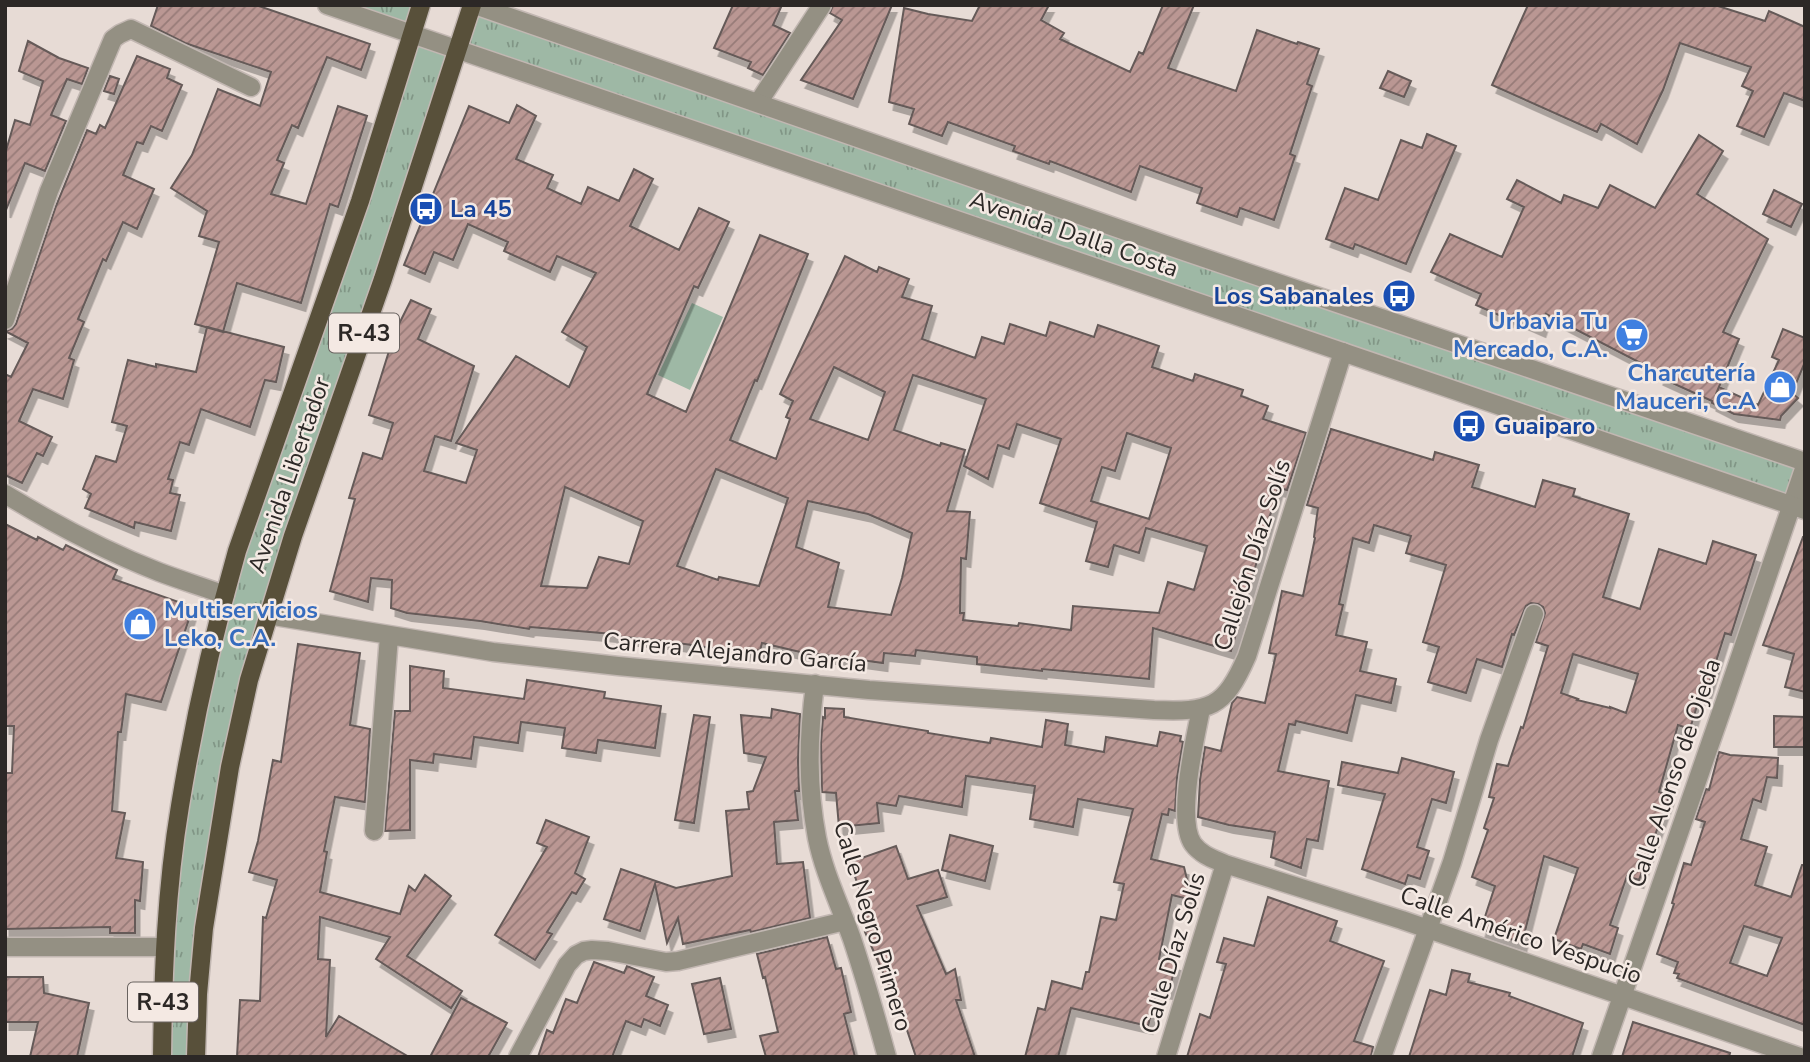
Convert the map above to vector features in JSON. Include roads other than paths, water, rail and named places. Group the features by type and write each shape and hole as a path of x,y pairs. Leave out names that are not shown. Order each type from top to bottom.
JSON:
{"main road":[{"name":"Avenida Libertador","path":"162,1057 165,947 179,808 196,716 225,595 237,551 360,201 421,5"},
{"name":"Avenida Libertador","path":"196,1057 204,928 230,767 249,680 293,536 383,279 473,5"}],"street":[{"name":"Avenida Dalla Costa","path":"327,5 1798,507"},
{"name":"Avenida Dalla Costa","path":"473,5 1805,464"},
{"path":"758,103 822,5"},
{"path":"5,320 49,191 113,38 131,29 251,87"},
{"name":"Callejón Díaz Solís","path":"1201,709 1227,692 1237,679 1247,656 1343,352"},
{"name":"Calle Alonso de Ojeda","path":"1601,1057 1721,714 1798,507 1805,464"},
{"path":"5,494 106,549 159,572 225,595"},
{"path":"1382,1057 1452,862 1489,740 1534,614"},
{"name":"Carrera Alejandro García","path":"268,615 493,652 590,663 882,691 1154,710 1201,709"},
{"path":"374,831 389,636"},
{"name":"Calle Negro Primero","path":"815,684 808,758 818,839 887,1057"},
{"path":"1201,709 1187,795 1186,820 1189,837 1194,846 1202,854 1226,864"},
{"name":"Calle Américo Vespucio","path":"1226,864 1427,929 1800,1057"},
{"name":"Calle Díaz Solís","path":"1166,1057 1226,864"},
{"path":"518,1057 567,965 576,954 584,951 608,951 666,962 707,955 845,921"},
{"path":"5,947 165,947"}],"place":[{"name":"La 45","path":"426,209"},
{"name":"Los Sabanales","path":"1399,296"},
{"name":"Urbavia Tu Mercado, C.A.","path":"1632,335"},
{"name":"Charcutería Mauceri, C.A","path":"1780,387"},
{"name":"Guaiparo","path":"1469,426"},
{"name":"Multiservicios Leko, C.A.","path":"140,624"}]}
